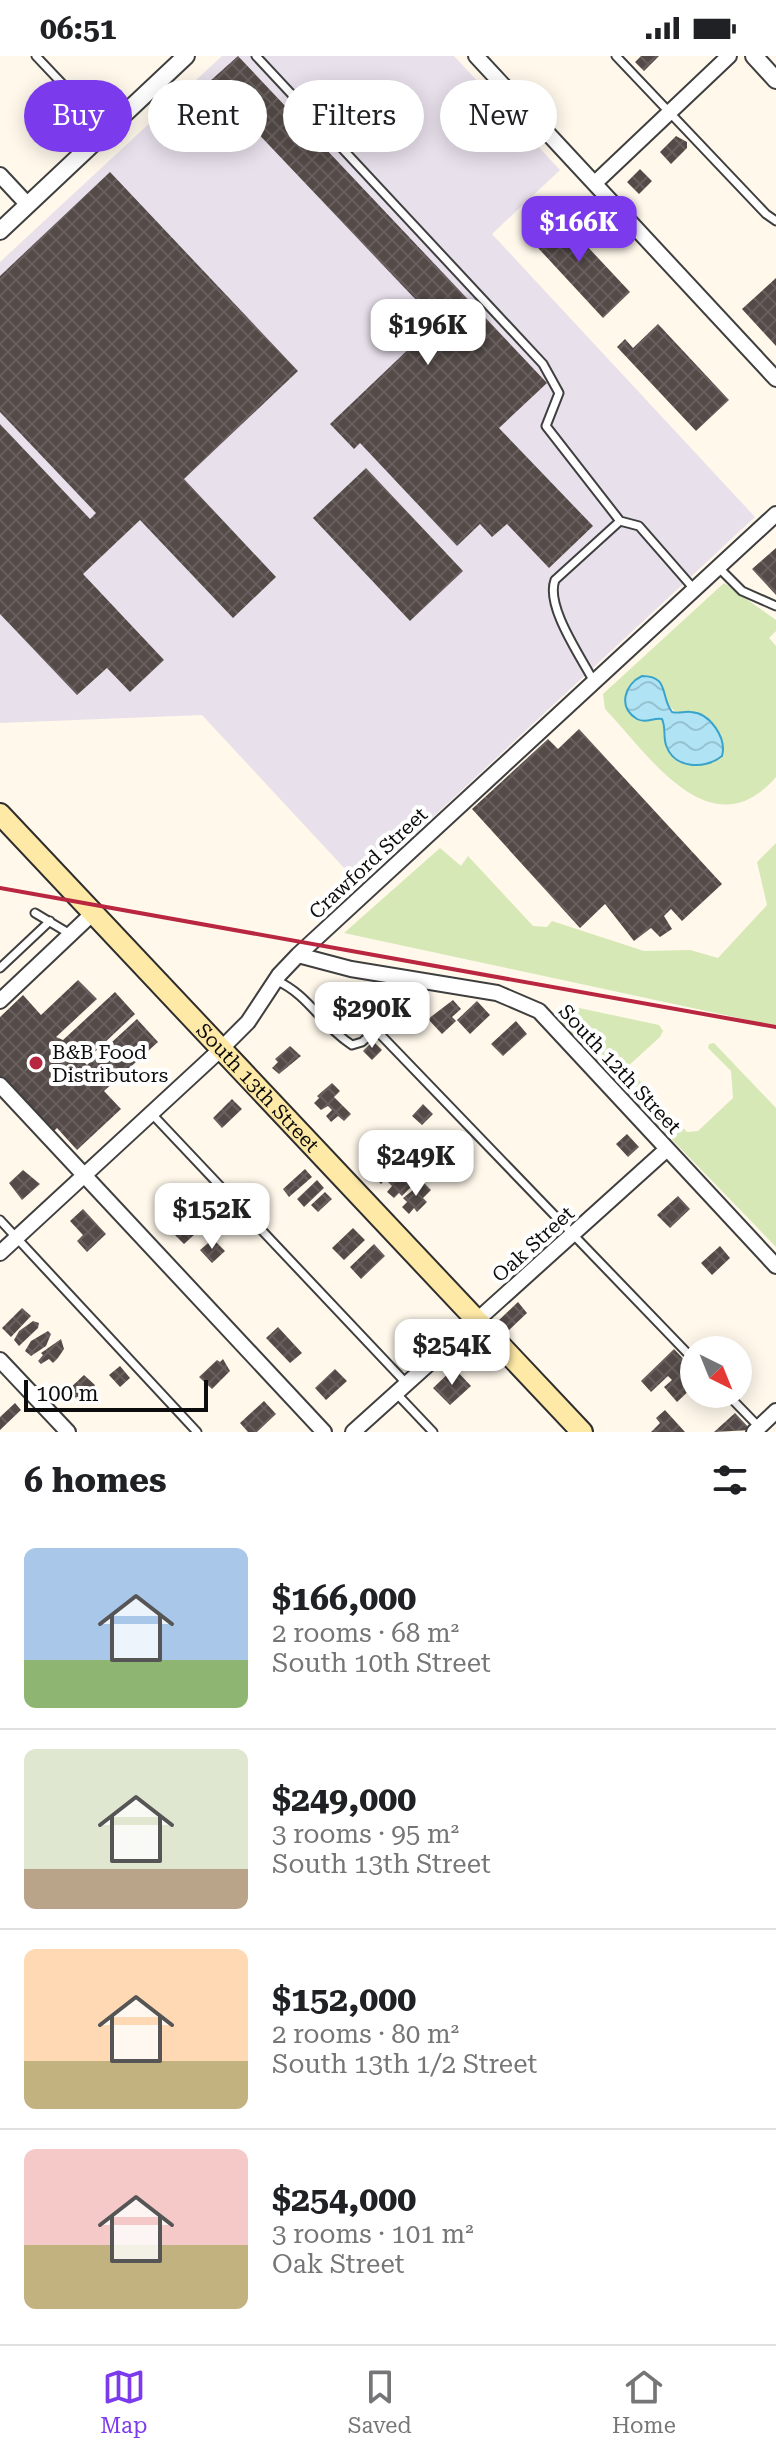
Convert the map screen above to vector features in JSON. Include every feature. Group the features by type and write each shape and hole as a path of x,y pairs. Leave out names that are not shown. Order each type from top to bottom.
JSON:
{"main road":[{"name":"South 13th Street","path":"0,814 582,1432"}],"street":[{"path":"595,183 729,56"},
{"path":"754,56 776,80"},
{"path":"132,107 183,57"},
{"path":"480,57 776,379"},
{"path":"0,231 85,152"},
{"path":"0,175 28,205"},
{"name":"Crawford Street","path":"0,1253 221,1049 266,999 276,980 298,955 776,514"},
{"path":"0,1001 92,914"},
{"name":"South 12th Street","path":"298,955 497,993 539,1011 776,1266"},
{"path":"0,1085 324,1432"},
{"name":"Oak Street","path":"353,1432 667,1149"},
{"path":"0,1360 68,1432"},
{"path":"756,1430 776,1411"}],"lane":[{"path":"36,56 59,80"},
{"path":"256,56 543,364 559,393 546,426 620,521 639,526 694,589"},
{"path":"616,56 668,114 776,221"},
{"path":"594,682 555,607 551,591 555,580 620,521"},
{"path":"718,567 742,591 776,606"},
{"path":"35,913 70,934"},
{"path":"0,968 50,921"},
{"path":"276,980 294,988 339,1037 352,1045 362,1042 414,996 420,980"},
{"path":"376,1030 680,1346"},
{"path":"151,1113 402,1388 433,1432"},
{"path":"0,1220 197,1432"},
{"path":"738,1408 756,1430"}],"shaded area":[{"path":"222,56 454,56 476,80 440,80 440,152 543,152 560,170 492,234 755,517 360,885 202,715 0,723 0,262 119,152 132,152 132,140 148,125 148,152 267,152 267,80 196,80"}],"green space":[{"path":"724,583 776,620 776,631 769,638 776,646 776,777 752,797 728,804 705,801 661,771 605,709 603,694","holes":["625,696 667,704 678,714 691,713 702,717 720,735 664,739 662,719 630,713"]},
{"path":"776,843 776,1026 344,933 440,848 461,866 468,856 533,926 547,927 552,921 644,951 690,950 718,958 767,905 757,862"},
{"path":"570,1006 659,1025 663,1031 660,1037 627,1067 687,1132 698,1131 733,1098 731,1071 708,1048 709,1044 714,1043 776,1108 776,1247 557,1021 558,1008"}],"water":[{"path":"642,676 661,683 672,712 698,713 716,728 722,742 722,756 707,764 683,763 670,753 666,745 662,719 640,720 631,714 625,702 626,696 631,684"}],"building":[{"path":"238,56 261,80 211,80"},
{"path":"641,56 659,56 644,71 635,62"},
{"path":"267,87 283,104 283,152 329,152 547,383 499,428 593,526 549,568 507,524 492,537 480,524 457,546 360,443 354,449 330,424 437,322 267,143"},
{"path":"676,136 687,142 687,148 671,164 660,152"},
{"path":"640,169 652,181 639,194 627,182"},
{"path":"110,172 298,371 184,479 276,577 233,618 140,520 83,574 164,660 130,692 107,668 77,695 0,614 0,424 90,519 96,513 0,412 0,276"},
{"path":"554,211 630,292 603,318 527,236"},
{"path":"776,278 776,346 742,309"},
{"path":"658,324 729,400 696,431 617,347 625,339 633,348"},
{"path":"366,468 463,571 410,621 313,518"},
{"path":"776,548 776,595 752,569"},
{"path":"579,729 722,884 682,921 671,909 664,916 672,929 660,937 651,928 634,941 605,904 580,928 472,809 548,739 558,749"},
{"name":"B&B Food Distributors","path":"78,980 97,999 56,1037 63,1040 115,992 135,1014 84,1062 87,1065 137,1019 158,1042 104,1091 121,1109 77,1150 57,1128 52,1133 0,1080 0,1017 23,995 41,1015"},
{"path":"453,1000 461,1009 452,1017 456,1021 442,1034 428,1019"},
{"path":"477,1001 490,1015 470,1034 457,1020"},
{"path":"516,1021 527,1034 503,1056 491,1044"},
{"path":"373,1041 382,1050 372,1060 363,1051"},
{"path":"290,1046 301,1056 279,1074 272,1068 278,1062 275,1059"},
{"path":"332,1083 340,1091 334,1097 351,1114 344,1121 338,1116 331,1122 326,1116 332,1110 328,1106 321,1110 314,1103 319,1098 317,1096"},
{"path":"232,1099 242,1109 222,1128 213,1118"},
{"path":"423,1104 433,1114 422,1125 412,1116"},
{"path":"627,1134 639,1147 628,1157 616,1144"},
{"path":"396,1158 401,1163 381,1184 374,1177 386,1161 389,1164"},
{"path":"408,1166 416,1174 408,1182 412,1186 402,1196 399,1193 394,1198 387,1192 392,1186 388,1182"},
{"path":"305,1169 312,1177 289,1197 283,1189"},
{"path":"23,1170 40,1184 22,1200 9,1183"},
{"path":"317,1180 324,1188 304,1207 297,1199"},
{"path":"423,1182 431,1190 423,1198 427,1202 417,1212 414,1208 409,1214 402,1207 407,1202 403,1198"},
{"path":"325,1192 332,1199 318,1212 311,1205"},
{"path":"678,1196 690,1209 670,1228 657,1215"},
{"path":"83,1209 106,1234 87,1252 77,1241 83,1235 70,1221"},
{"path":"195,1212 206,1224 184,1244 173,1233"},
{"path":"353,1228 365,1240 344,1260 332,1248"},
{"path":"213,1239 225,1251 212,1263 200,1250"},
{"path":"374,1244 385,1256 361,1279 350,1267"},
{"path":"720,1246 730,1258 712,1275 701,1263"},
{"path":"518,1302 527,1313 508,1331 498,1321"},
{"path":"22,1308 31,1316 11,1337 2,1328"},
{"path":"33,1321 39,1323 38,1328 19,1346 14,1340 19,1331"},
{"path":"278,1327 302,1353 290,1363 266,1338"},
{"path":"48,1331 51,1334 46,1346 31,1356 25,1351 31,1341"},
{"path":"61,1339 64,1349 58,1358 53,1363 49,1359 41,1364 38,1361 43,1355 41,1353"},
{"path":"674,1349 680,1355 680,1399 677,1402 664,1387 672,1380 668,1376 651,1392 641,1381"},
{"path":"223,1359 230,1371 212,1389 199,1377 217,1360 220,1362"},
{"path":"120,1366 130,1378 120,1387 109,1375"},
{"path":"454,1368 471,1386 450,1405 433,1388"},
{"path":"335,1369 347,1381 326,1400 315,1388"},
{"path":"84,1375 95,1385 92,1392 79,1401 68,1390"},
{"path":"264,1401 276,1414 257,1432 248,1432 240,1423"},
{"path":"15,1403 21,1410 0,1430 0,1417"},
{"path":"665,1410 685,1432 651,1432 660,1423 656,1418"},
{"path":"735,1413 751,1430 714,1432"}],"railway":[{"path":"0,888 776,1027"}],"place":[{"name":"B&B Food Distributors","path":"36,1063"}]}
